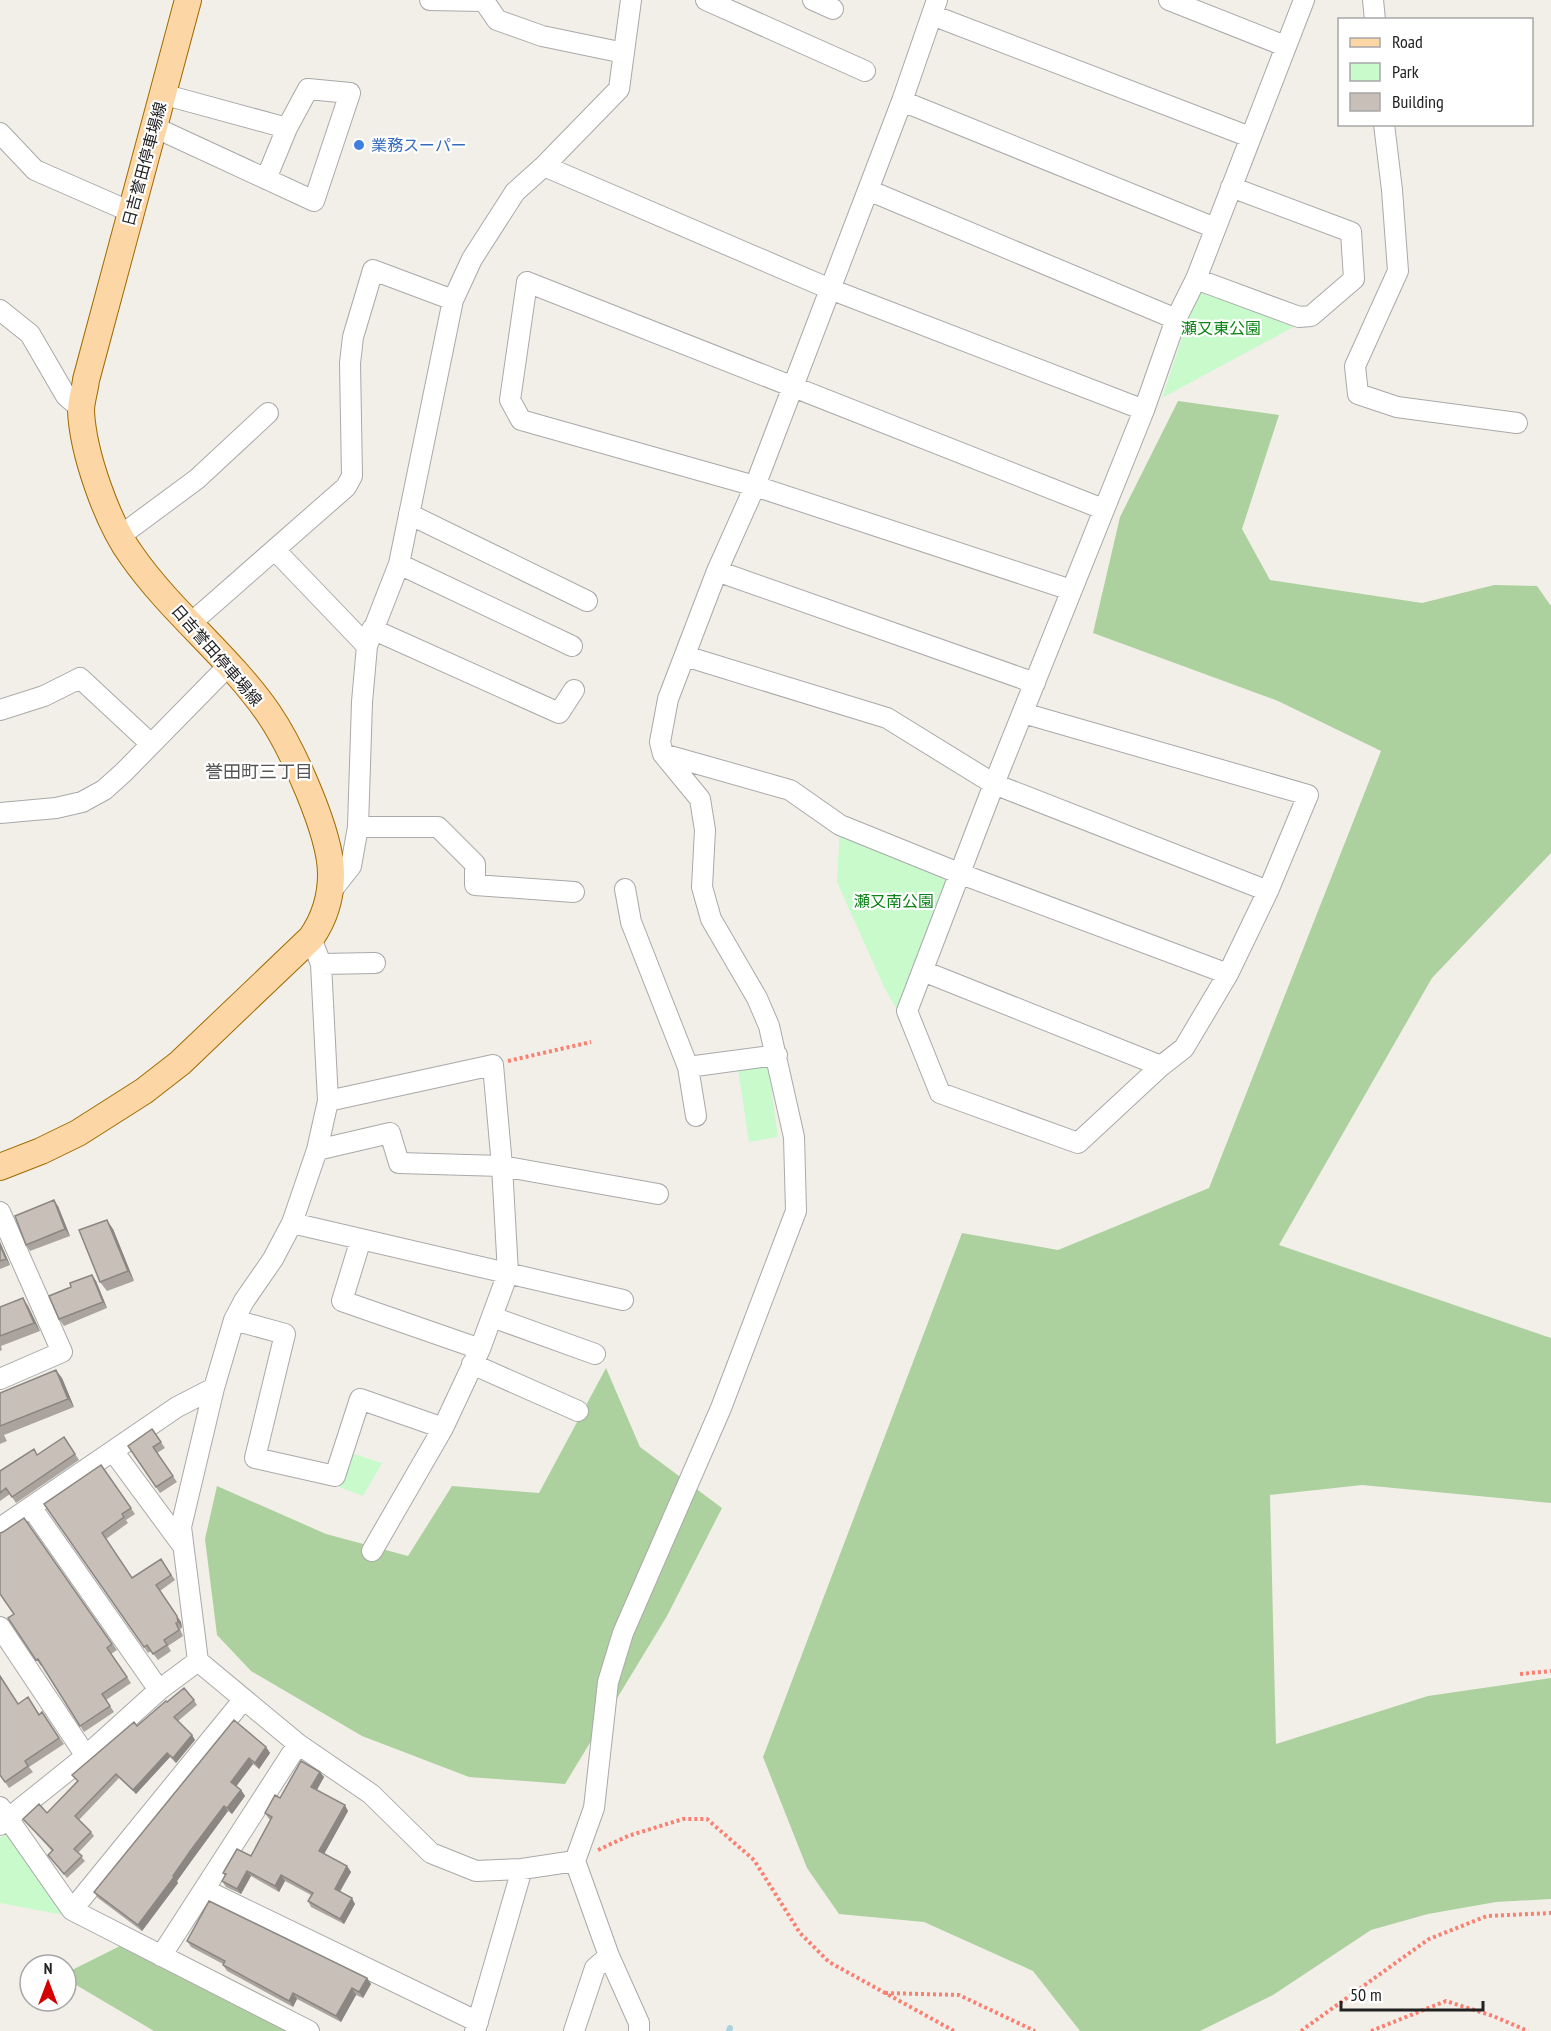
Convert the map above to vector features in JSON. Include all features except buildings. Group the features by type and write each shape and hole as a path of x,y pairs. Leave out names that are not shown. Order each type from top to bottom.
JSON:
{"main road":[{"name":"日吉誉田停車場線","path":"0,1167 78,1133 144,1091 180,1063 311,938 321,924 327,909 331,872 320,820 307,788 269,714 229,665 150,580 131,555 120,536 93,472 84,435 81,409 86,380 188,0"}],"street":[{"path":"430,0 484,1 497,20 542,36 624,53"},
{"path":"329,894 351,866 358,828 362,702 369,638 399,564 453,300 472,258 515,192 544,166 619,89 631,0"},
{"path":"706,0 865,71"},
{"path":"813,0 833,9"},
{"path":"1168,0 1285,46"},
{"path":"1023,713 1308,795 1268,891 1228,974 1184,1048 1161,1066 1078,1143 940,1092 908,1011 994,784 1144,410 1176,319 1196,279 1304,0"},
{"path":"1373,0 1374,18"},
{"path":"639,2031 639,2023 609,1956 575,1861 594,1808 608,1682 623,1633 721,1408 796,1211 794,1137 777,1055 769,1026 757,998 711,919 702,887 705,830 700,799 663,754 660,742 668,699 717,571 755,486 902,101 934,7 1250,137"},
{"path":"154,127 266,179 314,201 350,93 308,89 287,128 266,179"},
{"path":"162,94 287,128"},
{"path":"902,101 1215,228"},
{"path":"1384,126 1398,271 1355,366 1358,394 1396,407 1517,423"},
{"path":"0,133 35,170 131,212"},
{"path":"544,166 830,289 1144,410"},
{"path":"1196,279 1299,317 1311,315 1354,279 1350,232 1231,187"},
{"path":"868,190 1176,319"},
{"path":"191,623 346,488 352,476 350,363 353,337 373,270 453,300"},
{"path":"1071,590 755,486 521,420 510,400 527,282 1103,509"},
{"path":"0,310 30,334 66,396 81,409"},
{"path":"120,536 197,478 268,413"},
{"path":"409,514 587,601"},
{"path":"275,550 369,638 559,713 574,690"},
{"path":"399,564 572,646"},
{"path":"717,571 1035,683"},
{"path":"685,656 887,718 994,784 1268,891"},
{"path":"0,813 56,808 82,802 104,790 229,665"},
{"path":"0,710 44,696 80,678 151,744"},
{"path":"663,754 790,790 840,825 960,874 1228,974"},
{"path":"358,828 438,826 475,864 475,885 574,892"},
{"path":"625,889 631,922 688,1067 696,1116"},
{"path":"311,938 321,964 328,1101 317,1149 292,1223 273,1259 244,1301 234,1320 214,1388 181,1527 198,1662 298,1744 371,1794 431,1853 476,1871 522,1869 575,1861"},
{"path":"321,964 375,963"},
{"path":"923,971 1161,1066"},
{"path":"688,1067 777,1055"},
{"path":"328,1101 493,1065 508,1273 476,1357 443,1428 372,1551"},
{"path":"317,1149 390,1133 399,1163 502,1166 658,1194"},
{"path":"0,1212 62,1352 0,1379"},
{"path":"292,1223 623,1300"},
{"path":"361,1239 342,1301 476,1357 578,1411"},
{"path":"492,1317 595,1354"},
{"path":"234,1320 285,1334 255,1458 335,1476 360,1399 443,1428"},
{"path":"0,1528 177,1407 214,1388"},
{"path":"113,1451 183,1546"},
{"path":"32,1507 159,1690"},
{"path":"0,1627 86,1756"},
{"path":"198,1662 159,1690 86,1756 3,1817 72,1910 309,2031"},
{"path":"72,1910 244,1700"},
{"path":"161,1956 298,1744"},
{"path":"205,1890 476,2027 522,1869"},
{"path":"574,2031 595,1968 609,1956"}],"path":[{"path":"493,1065 591,1042"},
{"path":"1520,1674 1551,1671"},
{"path":"575,1861 628,1836 683,1820 707,1820 754,1860 800,1933 829,1962 954,2031"},
{"path":"1301,2031 1429,1940 1487,1916 1551,1913"},
{"path":"884,1993 959,1995 1035,2031"},
{"path":"1371,2031 1446,2001 1493,2016 1528,2031"}],"green space":[{"name":"瀬又東公園","path":"1207,286 1299,324 1162,398 1197,292"},
{"path":"1178,401 1279,415 1242,529 1270,580 1422,603 1494,585 1537,586 1551,606 1551,853 1432,978 1279,1245 1551,1338 1551,1503 1362,1485 1270,1495 1276,1744 1428,1696 1551,1678 1551,1899 1496,1902 1428,1914 1371,1930 1273,1995 1200,2031 1080,2031 1033,1971 924,1922 839,1914 807,1868 763,1757 962,1233 1058,1250 1209,1188 1381,751 1278,701 1093,633 1120,517"},
{"name":"瀬又南公園","path":"840,825 949,878 898,1011 885,989 837,882"},
{"path":"768,1065 778,1137 749,1142 738,1069"},
{"path":"606,1368 640,1447 722,1508 667,1616 565,1784 469,1777 362,1736 251,1671 217,1635 205,1539 217,1486 326,1534 408,1556 452,1486 539,1493"},
{"path":"351,1453 382,1463 363,1496 339,1487"},
{"path":"4,1835 11,1836 64,1915 0,1903 0,1838"},
{"path":"122,1945 291,2031 154,2031 78,1986 78,1967"}],"place":[{"name":"業務スーパー","path":"359,145"}],"district":[{"name":"誉田町三丁目","path":"259,771"}]}
